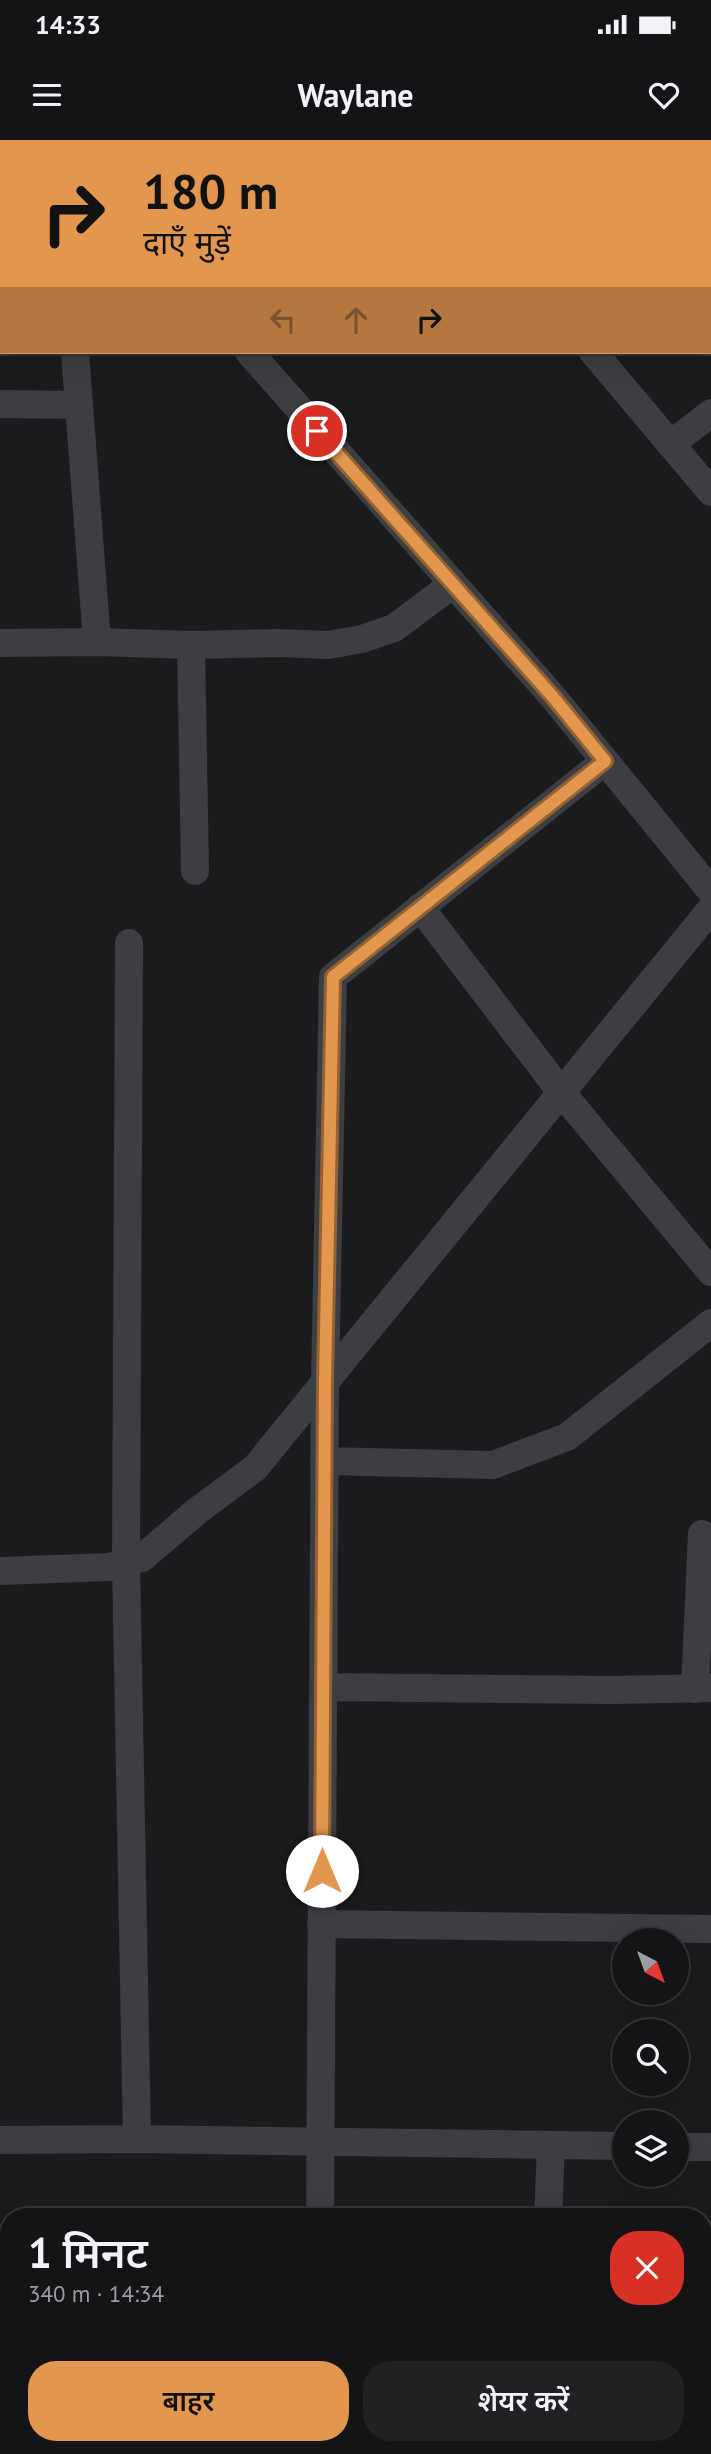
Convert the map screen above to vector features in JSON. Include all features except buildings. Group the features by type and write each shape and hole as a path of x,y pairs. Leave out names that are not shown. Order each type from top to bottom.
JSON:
{"street":[{"path":"75,354 97,642"},
{"path":"251,354 553,697 711,891"},
{"path":"595,354 711,492"},
{"path":"0,404 79,405"},
{"path":"671,444 711,413"},
{"path":"0,643 328,645 362,639 394,628 453,584"},
{"path":"191,645 195,871"},
{"path":"320,2208 324,1461 333,977 605,761"},
{"path":"421,907 561,1092 711,1272"},
{"path":"0,1571 109,1567 142,1558 197,1511 255,1468 711,909"},
{"path":"129,943 126,1562 137,2140"},
{"path":"324,1461 493,1465 567,1437 711,1323"},
{"path":"323,1687 599,1690 703,1688 702,1534"},
{"path":"321,1924 711,1929"},
{"path":"0,2140 612,2146"},
{"path":"548,2208 551,2145"},
{"path":"689,2147 711,2147"}],"route":[{"path":"317,431 553,697 605,761 333,977 325,1382 322,1871"}]}
